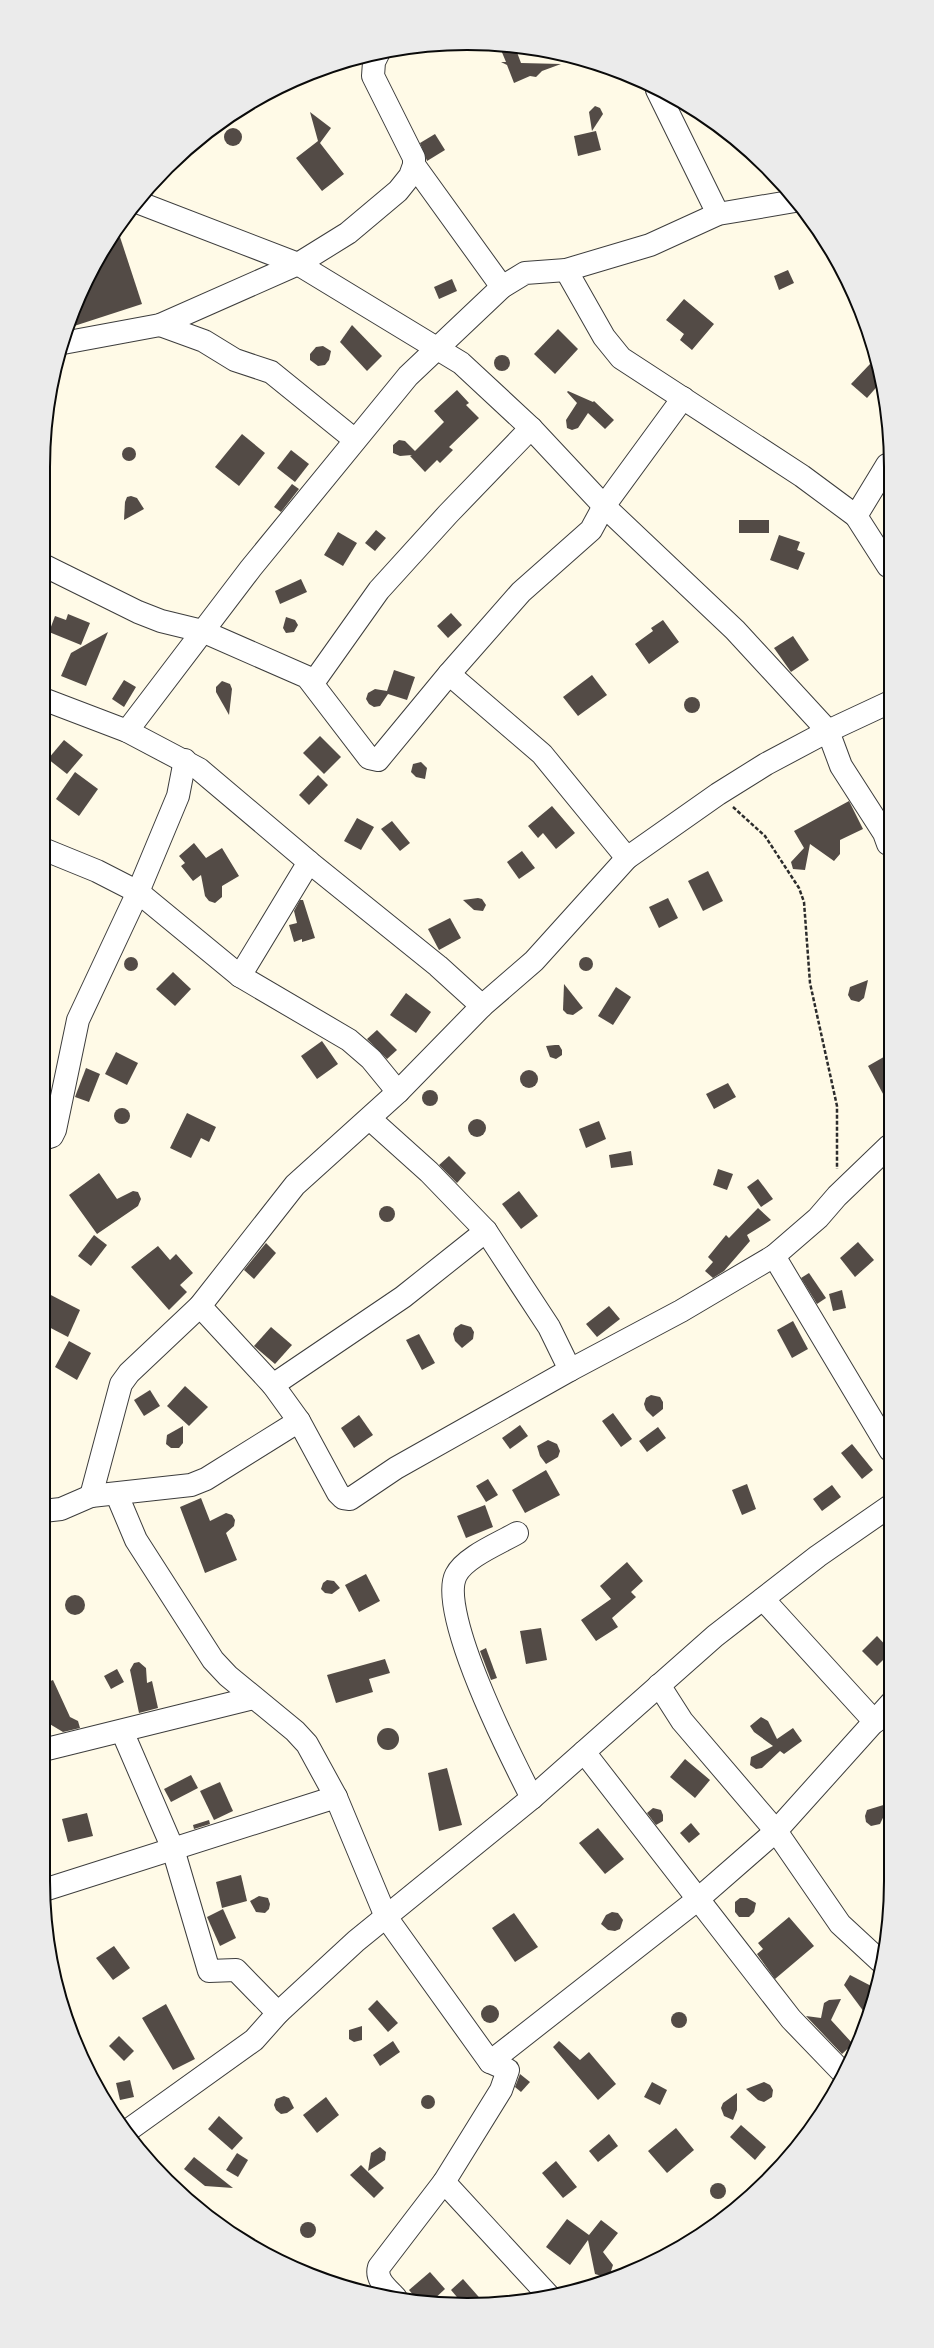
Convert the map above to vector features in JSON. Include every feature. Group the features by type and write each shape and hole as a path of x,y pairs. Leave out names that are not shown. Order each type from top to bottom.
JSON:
{"street":[{"path":"375,60 373,76 412,151 414,165 502,287"},
{"path":"661,98 718,214"},
{"path":"69,342 160,325 298,264 348,233 398,191 410,176 414,165"},
{"path":"127,731 202,631 408,376 502,287 525,273 566,270 650,245 718,214 789,202"},
{"path":"143,204 298,264 460,363 531,428 604,506 735,630 828,730 841,766 884,833"},
{"path":"566,270 610,347 621,358 802,476 856,516 884,560"},
{"path":"160,325 204,341 235,360 276,374 355,440"},
{"path":"50,568 161,622 202,631 298,673 313,683 369,758 375,760 381,758 449,674 521,592 584,538 604,506 683,398"},
{"path":"313,683 379,590 448,514 531,428"},
{"path":"856,516 884,471"},
{"path":"449,674 542,754 627,858"},
{"path":"50,702 127,731 185,760 199,769 309,862 438,966 482,1006"},
{"path":"91,1496 122,1384 129,1373 200,1306 295,1185 370,1119 482,1006 534,961 627,858 718,794 766,764 828,730 884,705"},
{"path":"50,1137 56,1130 78,1020 138,892 178,796 185,760"},
{"path":"50,852 97,871 138,892 240,976 349,1040 371,1059 398,1092"},
{"path":"240,976 309,862"},
{"path":"370,1119 429,1172 486,1231 549,1327 570,1370"},
{"path":"200,1306 273,1385 299,1421 338,1493 343,1498 350,1499 396,1468 570,1370 681,1311 774,1256 818,1218 837,1196 884,1151"},
{"path":"273,1385 403,1297 486,1231"},
{"path":"774,1256 884,1440"},
{"path":"50,1510 61,1509 91,1496 117,1495 191,1484 206,1479 299,1421"},
{"path":"117,1495 136,1540 213,1660 253,1698 295,1731 306,1744 336,1798 386,1917 490,2062 508,2070 506,2080 444,2182 379,2267 378,2272 380,2281 389,2290"},
{"path":"131,2128 254,2040 278,2013 386,1917 532,1798 715,1636 818,1556 884,1510"},
{"path":"517,1533 464,1563 455,1576 452,1600 488,1709 532,1798"},
{"path":"763,1599 875,1722"},
{"path":"658,1685 682,1721 776,1831 840,1924 877,1958"},
{"path":"50,1748 253,1698"},
{"path":"490,2062 698,1900 776,1831 884,1711"},
{"path":"122,1731 173,1849 209,1971 236,1970 278,2013"},
{"path":"584,1752 791,2019 839,2069"},
{"path":"50,1888 336,1798"},
{"path":"444,2182 544,2291"}],"path":[{"path":"718,794 765,836 799,888 804,902 810,983 837,1106 837,1196"}],"building":[{"path":"502,52 517,54 521,63 561,64 542,71 536,77 530,76 514,83 507,65 501,62 506,62"},
{"path":"595,106 600,108 603,114 592,131 589,112"},
{"path":"310,112 331,128 320,143 344,174 322,191 296,158 318,141"},
{"path":"233,128 239,131 242,137 239,143 233,146 227,143 224,137 227,131"},
{"path":"596,131 601,150 578,156 574,136"},
{"path":"435,134 445,150 427,161 420,143"},
{"path":"120,237 142,304 75,326 93,283"},
{"path":"788,270 794,283 779,290 774,276"},
{"path":"452,279 457,291 439,299 434,287"},
{"path":"684,299 714,324 692,350 680,340 684,334 666,320"},
{"path":"352,325 382,356 367,371 340,342"},
{"path":"558,329 578,349 555,374 534,354"},
{"path":"323,346 331,351 329,360 325,365 318,366 310,360 310,354 316,347"},
{"path":"499,355 505,355 510,360 508,369 505,371 499,371 494,366 494,360"},
{"path":"870,364 871,365 876,387 867,398 851,384"},
{"path":"457,390 469,403 466,405 479,418 449,447 453,450 440,463 437,460 425,472 410,456 412,455 400,456 393,453 393,445 399,440 405,441 415,451 444,422 434,411"},
{"path":"568,391 593,402 594,401 614,420 605,429 588,413 578,428 572,430 567,428 566,420 577,403 567,392"},
{"path":"242,434 265,453 239,486 215,467"},
{"path":"126,447 132,447 136,451 136,457 132,461 126,461 122,457 122,451"},
{"path":"291,450 309,464 295,482 277,468"},
{"path":"292,484 299,489 281,512 274,507"},
{"path":"131,496 137,498 144,509 124,520 125,502 127,497"},
{"path":"739,520 769,520 769,533 739,533"},
{"path":"376,530 386,538 375,551 365,543"},
{"path":"338,532 357,543 343,566 324,555"},
{"path":"779,535 800,542 797,550 805,553 798,570 770,560"},
{"path":"301,579 307,592 280,604 275,591"},
{"path":"451,613 462,625 448,638 437,626"},
{"path":"68,614 90,623 81,645 50,632 55,616 66,620"},
{"path":"286,617 295,620 298,625 294,632 286,633 283,628"},
{"path":"663,620 679,642 649,664 635,644 653,631 651,628"},
{"path":"108,632 86,686 61,676 71,653"},
{"path":"793,636 809,660 791,672 774,648"},
{"path":"394,670 415,677 407,700 388,694 380,706 374,707 369,704 366,699 368,693 375,689 387,691"},
{"path":"592,675 607,695 578,716 563,697"},
{"path":"124,680 136,687 124,707 112,699"},
{"path":"222,681 230,684 232,689 229,715 216,692 216,687"},
{"path":"689,697 695,697 700,702 698,711 695,713 689,713 684,708 684,702"},
{"path":"320,736 341,757 324,774 303,753"},
{"path":"64,740 83,755 67,774 50,761 50,757"},
{"path":"421,762 427,768 425,779 416,777 411,772 413,764"},
{"path":"75,772 98,789 79,816 56,799"},
{"path":"318,775 328,785 309,805 299,795"},
{"path":"849,801 863,829 840,840 840,854 834,861 810,844 805,870 793,869 791,862 804,848 794,831"},
{"path":"552,806 575,833 556,849 543,833 538,838 528,826"},
{"path":"357,818 374,827 361,850 344,841"},
{"path":"392,821 410,843 400,851 381,829"},
{"path":"194,843 206,858 222,848 239,876 222,886 222,897 215,903 209,901 205,896 201,875 193,881 181,866 185,863 179,856"},
{"path":"522,851 535,868 519,879 507,862"},
{"path":"708,871 723,901 703,911 688,881"},
{"path":"478,898 482,899 486,905 483,911 474,910 463,900"},
{"path":"668,898 678,918 659,928 649,907"},
{"path":"300,900 303,900 315,938 302,942 302,939 294,942 289,925 297,923 294,911"},
{"path":"450,918 461,938 439,950 428,929"},
{"path":"128,957 134,957 138,961 138,967 134,971 128,971 124,967 124,961"},
{"path":"583,957 589,957 593,961 593,967 589,971 583,971 579,967 579,961"},
{"path":"173,972 191,989 175,1006 156,989"},
{"path":"868,980 864,998 859,1002 851,1000 848,995 850,987"},
{"path":"564,984 583,1008 573,1015 567,1014 563,1010"},
{"path":"616,987 631,997 613,1025 598,1016"},
{"path":"406,993 431,1012 416,1033 390,1015"},
{"path":"377,1030 397,1050 387,1059 367,1039"},
{"path":"322,1041 338,1064 317,1079 301,1056"},
{"path":"559,1045 562,1050 562,1055 556,1059 550,1057 546,1046"},
{"path":"116,1052 138,1063 127,1085 105,1074"},
{"path":"884,1057 884,1096 868,1066"},
{"path":"86,1068 100,1074 89,1102 75,1097"},
{"path":"529,1070 535,1073 538,1079 535,1085 529,1088 523,1085 520,1079 523,1073"},
{"path":"728,1083 736,1097 714,1109 706,1094"},
{"path":"430,1090 436,1092 438,1098 436,1104 430,1106 424,1104 422,1098 424,1092"},
{"path":"122,1108 128,1110 130,1116 128,1122 122,1124 116,1122 114,1116 116,1110"},
{"path":"187,1113 216,1127 209,1142 201,1138 191,1158 170,1148"},
{"path":"477,1119 483,1122 486,1128 483,1134 477,1137 471,1134 468,1128 471,1122"},
{"path":"599,1121 606,1139 586,1148 579,1129"},
{"path":"631,1151 633,1165 611,1168 609,1155"},
{"path":"449,1156 466,1173 457,1183 439,1165"},
{"path":"718,1169 733,1174 727,1190 713,1185"},
{"path":"99,1173 117,1199 133,1191 138,1192 141,1199 138,1206 97,1234 69,1195"},
{"path":"758,1179 773,1199 761,1207 747,1187"},
{"path":"519,1191 538,1216 521,1229 502,1204"},
{"path":"387,1206 393,1208 395,1214 393,1220 387,1222 381,1220 379,1214 381,1208"},
{"path":"758,1208 771,1220 747,1235 750,1241 724,1271 713,1278 705,1271 713,1262 708,1257 726,1235 729,1238"},
{"path":"94,1235 107,1245 91,1266 78,1256"},
{"path":"858,1242 874,1260 855,1277 840,1258"},
{"path":"266,1243 276,1253 254,1279 244,1270"},
{"path":"158,1246 170,1260 176,1254 193,1273 180,1285 187,1292 169,1310 131,1267"},
{"path":"809,1273 826,1298 817,1304 801,1278"},
{"path":"842,1290 846,1308 833,1311 829,1294"},
{"path":"50,1295 80,1310 68,1337 50,1328"},
{"path":"609,1306 620,1319 597,1337 586,1324"},
{"path":"793,1321 808,1349 792,1358 777,1330"},
{"path":"461,1324 471,1327 474,1332 473,1339 462,1348 455,1341 453,1334 455,1328"},
{"path":"271,1327 292,1345 275,1364 254,1346"},
{"path":"419,1334 435,1363 422,1370 406,1340"},
{"path":"69,1341 91,1353 77,1380 55,1367"},
{"path":"185,1386 208,1407 189,1426 167,1406"},
{"path":"150,1390 160,1406 144,1416 134,1400"},
{"path":"651,1395 660,1397 663,1402 663,1409 653,1417 646,1410 644,1404 646,1398"},
{"path":"613,1413 632,1439 621,1447 602,1421"},
{"path":"359,1415 373,1435 354,1448 341,1428"},
{"path":"520,1425 528,1436 510,1449 502,1438"},
{"path":"183,1426 183,1443 179,1448 171,1448 166,1444 167,1435"},
{"path":"658,1427 666,1438 647,1452 639,1441"},
{"path":"548,1440 557,1444 560,1451 558,1457 546,1464 540,1456 537,1446"},
{"path":"852,1444 873,1470 862,1479 841,1453"},
{"path":"546,1470 560,1495 525,1513 512,1490"},
{"path":"488,1479 498,1495 486,1502 476,1486"},
{"path":"747,1484 756,1509 742,1515 732,1490"},
{"path":"832,1485 841,1497 822,1511 813,1499"},
{"path":"201,1498 210,1521 226,1513 232,1515 235,1520 234,1526 226,1533 237,1560 205,1573 180,1507"},
{"path":"485,1505 493,1527 466,1538 457,1516"},
{"path":"627,1562 643,1581 631,1592 636,1597 612,1618 618,1627 596,1641 581,1620 611,1599 600,1586"},
{"path":"366,1574 380,1601 359,1612 345,1585"},
{"path":"327,1580 334,1581 340,1588 332,1594 325,1593 321,1589 323,1583"},
{"path":"75,1595 82,1598 85,1605 82,1612 75,1615 68,1612 65,1605 68,1598"},
{"path":"541,1628 547,1660 526,1664 520,1631"},
{"path":"877,1636 884,1644 884,1659 877,1666 862,1651"},
{"path":"486,1648 497,1678 491,1680 480,1651"},
{"path":"385,1659 390,1673 369,1679 373,1692 336,1703 327,1675"},
{"path":"139,1662 146,1668 147,1683 152,1681 158,1708 139,1713 130,1670 134,1663"},
{"path":"117,1669 124,1682 111,1689 104,1676"},
{"path":"53,1680 70,1717 78,1721 80,1728 63,1732 50,1724 50,1681"},
{"path":"761,1717 768,1721 777,1739 793,1728 802,1741 784,1754 780,1751 762,1768 756,1769 750,1765 751,1757 773,1746 754,1732 750,1726"},
{"path":"388,1728 396,1731 399,1739 396,1747 388,1750 380,1747 377,1739 380,1731"},
{"path":"685,1759 710,1780 695,1798 670,1777"},
{"path":"447,1768 462,1825 439,1831 428,1773"},
{"path":"191,1775 198,1788 171,1802 164,1789"},
{"path":"220,1782 233,1811 214,1820 200,1791"},
{"path":"884,1805 884,1816 880,1824 871,1826 866,1822 865,1816 867,1810"},
{"path":"653,1808 661,1810 663,1815 663,1821 656,1825 647,1813"},
{"path":"87,1813 93,1836 68,1842 62,1819"},
{"path":"209,1820 210,1824 194,1829 193,1825"},
{"path":"691,1823 700,1834 689,1843 680,1833"},
{"path":"598,1828 624,1859 605,1874 579,1843"},
{"path":"241,1875 247,1901 222,1908 216,1882"},
{"path":"259,1896 268,1898 270,1904 269,1909 265,1913 256,1912 250,1901"},
{"path":"740,1898 747,1898 756,1903 754,1912 749,1917 739,1917 735,1912 735,1902"},
{"path":"223,1909 236,1938 220,1946 207,1917"},
{"path":"612,1912 618,1913 623,1920 620,1929 615,1931 608,1930 601,1924 606,1915"},
{"path":"514,1913 538,1947 515,1962 492,1928"},
{"path":"789,1917 814,1946 775,1979 757,1954 763,1949 758,1943"},
{"path":"114,1946 130,1968 113,1980 96,1958"},
{"path":"850,1975 871,1986 863,2011 844,1985"},
{"path":"841,1999 831,2020 851,2042 849,2048 842,2054 806,2016 821,2018 824,2003 829,2000"},
{"path":"377,2000 398,2023 388,2032 368,2009"},
{"path":"166,2004 195,2059 173,2070 142,2018"},
{"path":"490,2005 496,2008 499,2014 496,2020 490,2023 484,2020 481,2014 484,2008"},
{"path":"679,2012 686,2017 687,2020 682,2027 679,2028 672,2023 671,2020 676,2013"},
{"path":"362,2026 362,2040 354,2042 349,2039 349,2030"},
{"path":"119,2036 134,2051 124,2061 109,2046"},
{"path":"393,2041 400,2052 380,2066 373,2055"},
{"path":"559,2041 580,2060 589,2052 616,2084 598,2100 553,2047"},
{"path":"520,2074 530,2082 521,2092 515,2087"},
{"path":"130,2080 134,2097 120,2100 116,2083"},
{"path":"652,2082 667,2090 660,2105 644,2097"},
{"path":"764,2082 770,2085 773,2090 772,2097 764,2102 758,2100 746,2089"},
{"path":"737,2093 737,2110 733,2120 724,2116 721,2108 723,2103"},
{"path":"425,2095 431,2095 435,2099 435,2105 431,2109 425,2109 421,2105 421,2099"},
{"path":"284,2096 289,2098 294,2108 287,2113 281,2114 276,2110 274,2105 276,2099"},
{"path":"326,2097 339,2115 317,2133 303,2115"},
{"path":"219,2116 243,2138 232,2150 208,2129"},
{"path":"741,2125 766,2147 755,2160 730,2137"},
{"path":"676,2128 694,2150 667,2173 648,2151"},
{"path":"609,2134 618,2146 598,2162 589,2151"},
{"path":"380,2147 386,2152 385,2160 368,2171 371,2153"},
{"path":"237,2153 248,2160 238,2177 226,2170"},
{"path":"194,2157 233,2188 205,2186 184,2169"},
{"path":"556,2161 577,2187 563,2198 542,2173"},
{"path":"361,2165 384,2188 374,2198 350,2175"},
{"path":"718,2183 724,2185 726,2191 724,2197 718,2199 712,2197 710,2191 712,2185"},
{"path":"567,2219 589,2235 601,2220 618,2233 603,2252 613,2265 611,2272 601,2276 595,2274 588,2240 570,2265 546,2247"},
{"path":"308,2222 315,2227 316,2230 311,2237 308,2238 301,2233 300,2230 305,2223"},
{"path":"430,2272 445,2289 437,2297 412,2294 409,2290"},
{"path":"463,2279 479,2298 457,2298 451,2290"}]}
